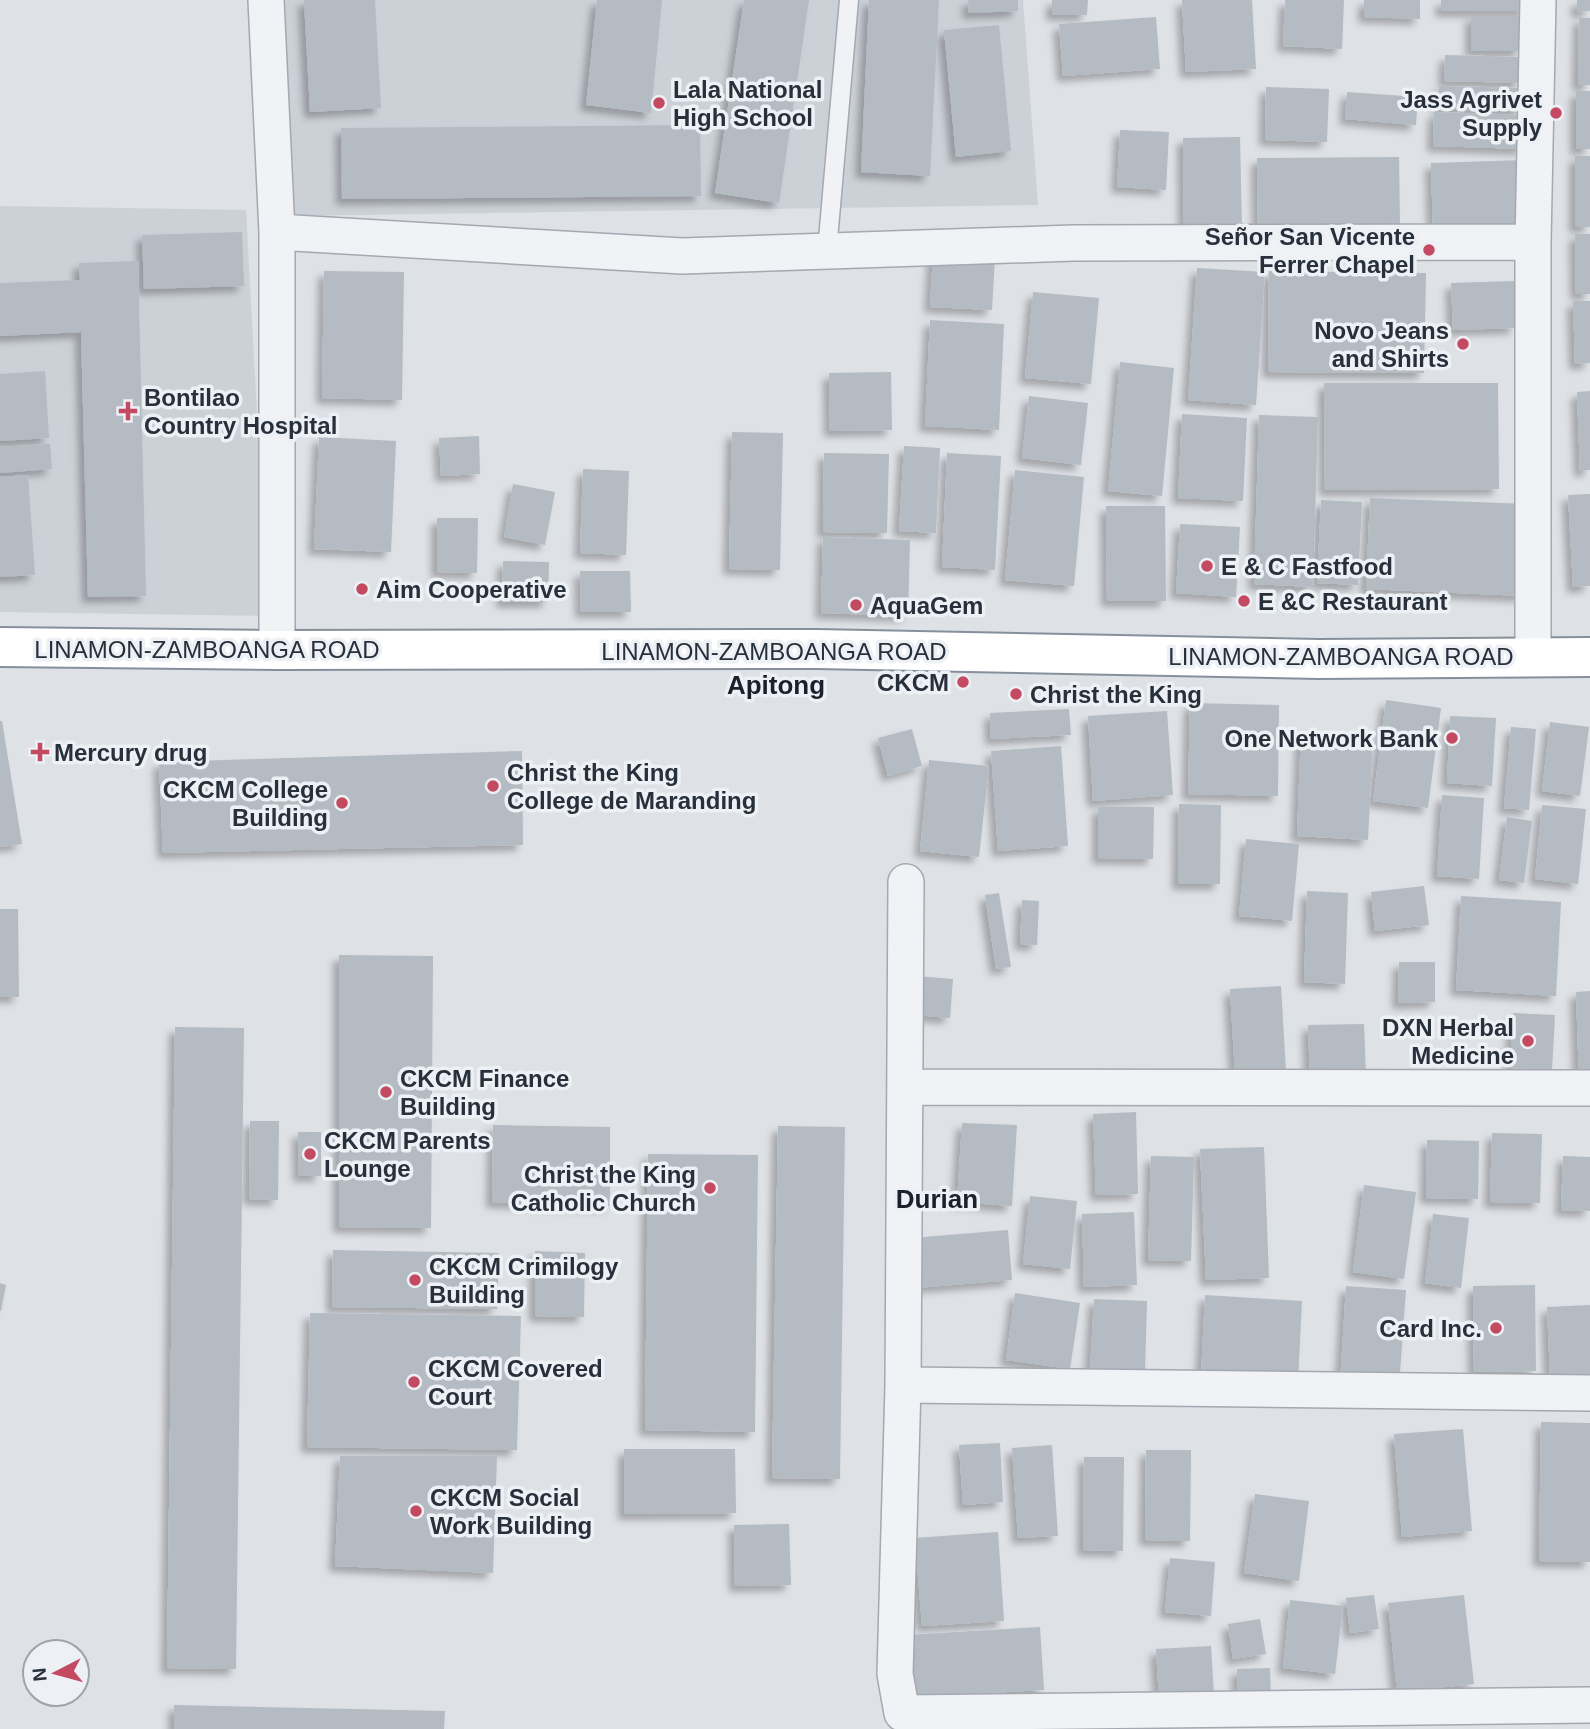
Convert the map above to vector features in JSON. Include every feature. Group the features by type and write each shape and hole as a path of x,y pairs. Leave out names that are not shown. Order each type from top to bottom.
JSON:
{"highway":[{"name":"LINAMON-ZAMBOANGA ROAD","path":"0,647 277,650 817,649 1319,659 1590,657"}],"street":[{"path":"266,0 277,232 277,650"},
{"path":"1533,656 1533,242 1538,0"},
{"path":"277,232 682,256 1073,243 1533,242"},
{"path":"906,882 902,1385 895,1674 902,1721 1512,1718 1590,1706"},
{"path":"905,1087 1590,1088"},
{"path":"902,1385 1590,1394"}],"lane":[{"path":"827,251 849,0"}],"shaded area":[{"name":"Lala National High School","path":"280,0 1023,0 1038,205 294,216"},
{"name":"Bontilao Country Hospital","path":"0,206 246,210 268,616 0,612"}],"building":[{"path":"304,0 375,0 381,108 310,112"},
{"path":"597,0 662,0 651,113 586,105"},
{"path":"744,0 809,0 779,203 715,193"},
{"path":"869,0 939,0 930,176 861,172"},
{"path":"968,0 1018,0 1018,11 969,13"},
{"path":"1052,0 1088,0 1087,15 1052,15"},
{"path":"1182,0 1252,0 1256,69 1186,72"},
{"path":"1285,0 1344,0 1342,49 1283,46"},
{"path":"1364,0 1420,0 1420,19 1364,17"},
{"path":"1441,0 1527,0 1527,11 1441,11"},
{"path":"1577,0 1590,0 1590,11 1577,12"},
{"path":"1471,16 1522,16 1522,51 1471,51"},
{"path":"1156,17 1160,69 1063,76 1059,24"},
{"path":"1579,18 1590,18 1590,85 1578,85"},
{"path":"999,25 1011,151 956,157 944,30"},
{"path":"1445,55 1522,57 1521,83 1444,81"},
{"path":"1439,86 1523,88 1522,111 1438,108"},
{"path":"1266,87 1329,89 1327,142 1265,140"},
{"path":"1576,91 1590,91 1590,149 1576,149"},
{"path":"1347,92 1418,97 1416,125 1345,119"},
{"path":"1434,112 1525,115 1524,149 1433,146"},
{"path":"700,125 701,196 342,199 341,128"},
{"path":"1120,130 1169,132 1166,190 1117,187"},
{"path":"1240,137 1242,228 1184,229 1183,138"},
{"path":"1575,156 1590,156 1590,227 1575,227"},
{"path":"1399,157 1400,226 1258,228 1257,158"},
{"path":"1524,160 1526,230 1433,233 1431,163"},
{"path":"242,232 244,286 144,289 142,235"},
{"path":"1575,234 1590,234 1590,294 1576,294"},
{"path":"933,253 995,256 992,310 930,307"},
{"path":"138,261 146,596 88,597 81,332 0,336 0,283 80,280 79,263"},
{"path":"1197,268 1265,272 1256,405 1188,400"},
{"path":"324,271 404,272 402,400 322,398"},
{"path":"1269,271 1426,273 1424,373 1268,372"},
{"path":"1514,281 1516,328 1453,330 1451,283"},
{"path":"1033,292 1099,298 1091,384 1025,378"},
{"path":"1573,301 1590,301 1590,363 1575,364"},
{"path":"930,320 1004,324 999,430 925,426"},
{"path":"1120,362 1174,368 1162,496 1108,491"},
{"path":"45,371 49,438 0,441 0,374"},
{"path":"891,372 892,430 830,431 829,373"},
{"path":"1324,383 1498,383 1499,489 1325,490"},
{"path":"1590,391 1590,470 1580,471 1577,392"},
{"path":"1029,396 1088,403 1081,465 1022,458"},
{"path":"1182,414 1247,418 1243,501 1178,498"},
{"path":"1259,415 1318,417 1313,587 1254,584"},
{"path":"732,432 783,433 780,570 729,569"},
{"path":"479,436 480,474 441,476 439,438"},
{"path":"319,437 396,441 391,552 314,549"},
{"path":"50,444 52,469 0,473 0,447"},
{"path":"904,446 940,448 936,533 899,531"},
{"path":"824,453 889,454 887,533 823,532"},
{"path":"947,453 1001,456 995,570 942,567"},
{"path":"583,469 629,471 626,555 580,553"},
{"path":"1015,470 1084,477 1074,586 1005,580"},
{"path":"28,475 35,575 0,577 0,477"},
{"path":"513,484 555,492 545,545 504,537"},
{"path":"1590,494 1590,586 1573,587 1568,495"},
{"path":"1370,498 1528,504 1524,596 1366,589"},
{"path":"1321,500 1362,502 1358,585 1317,583"},
{"path":"1106,506 1165,506 1166,601 1107,601"},
{"path":"437,518 478,518 477,573 437,572"},
{"path":"1180,524 1240,527 1236,597 1176,593"},
{"path":"823,537 910,540 908,616 821,613"},
{"path":"503,561 549,562 548,602 502,602"},
{"path":"580,571 630,571 631,612 581,612"},
{"path":"1386,700 1441,708 1428,808 1373,801"},
{"path":"1190,703 1279,705 1278,796 1188,794"},
{"path":"1069,709 1071,735 991,739 990,713"},
{"path":"1167,711 1173,795 1093,801 1088,716"},
{"path":"1450,716 1496,718 1492,786 1447,783"},
{"path":"0,721 22,844 0,847"},
{"path":"1550,722 1589,727 1580,796 1542,791"},
{"path":"1511,727 1536,729 1529,810 1504,808"},
{"path":"912,729 922,766 888,776 878,738"},
{"path":"1301,731 1373,735 1368,840 1297,836"},
{"path":"1061,746 1068,846 998,851 991,751"},
{"name":"CKCM College Building","path":"522,751 523,845 163,853 159,762"},
{"path":"929,760 989,766 979,857 920,851"},
{"path":"1442,795 1484,798 1479,879 1437,876"},
{"path":"1179,804 1221,805 1220,884 1178,884"},
{"path":"1542,805 1586,809 1578,884 1535,879"},
{"path":"1098,807 1154,807 1153,859 1098,858"},
{"path":"1507,817 1532,821 1524,883 1499,880"},
{"path":"1246,839 1299,844 1292,921 1239,916"},
{"path":"1424,886 1429,925 1375,931 1371,892"},
{"path":"1307,891 1348,893 1345,984 1304,982"},
{"path":"999,893 1011,967 996,969 985,895"},
{"path":"1461,896 1561,902 1556,996 1456,990"},
{"path":"1022,900 1039,901 1037,945 1020,944"},
{"path":"0,909 18,909 19,997 0,997"},
{"name":"CKCM Finance Building","path":"339,955 433,956 431,1228 339,1227"},
{"path":"1399,962 1435,962 1435,1002 1398,1003"},
{"path":"917,976 953,979 950,1018 915,1015"},
{"path":"1281,986 1286,1071 1235,1074 1230,989"},
{"path":"1590,991 1590,1079 1579,1080 1576,992"},
{"path":"1513,1013 1555,1015 1552,1070 1510,1068"},
{"path":"1364,1024 1366,1076 1310,1077 1308,1025"},
{"path":"175,1027 244,1028 236,1669 167,1668"},
{"path":"1136,1112 1138,1194 1096,1195 1093,1114"},
{"path":"250,1121 279,1121 278,1200 249,1199"},
{"path":"962,1123 1017,1125 1012,1206 957,1202"},
{"path":"493,1125 610,1127 610,1206 492,1202"},
{"path":"778,1126 845,1127 840,1479 772,1478"},
{"name":"CKCM Parents Lounge","path":"298,1132 321,1132 321,1176 299,1176"},
{"path":"1492,1133 1542,1134 1540,1203 1490,1202"},
{"path":"1427,1140 1479,1141 1478,1199 1426,1198"},
{"path":"1264,1147 1269,1278 1206,1280 1200,1149"},
{"path":"648,1154 758,1155 755,1432 645,1430"},
{"path":"1151,1156 1194,1157 1191,1261 1148,1260"},
{"path":"1563,1156 1590,1157 1590,1211 1561,1210"},
{"path":"1364,1185 1416,1192 1404,1279 1353,1272"},
{"path":"1030,1196 1077,1201 1070,1269 1023,1264"},
{"path":"1134,1212 1137,1285 1084,1287 1082,1214"},
{"path":"1433,1214 1469,1218 1461,1288 1425,1283"},
{"path":"1008,1230 1012,1280 916,1288 912,1238"},
{"name":"CKCM Crimilogy Building","path":"333,1250 499,1253 497,1309 332,1307"},
{"path":"535,1251 585,1253 584,1317 535,1316"},
{"path":"0,1283 6,1285 1,1311 0,1311"},
{"path":"1535,1285 1536,1371 1474,1372 1473,1286"},
{"path":"1346,1286 1406,1290 1399,1387 1340,1384"},
{"path":"1015,1293 1080,1303 1070,1369 1006,1360"},
{"path":"1205,1295 1302,1301 1298,1381 1201,1376"},
{"path":"1094,1299 1147,1301 1145,1373 1090,1371"},
{"path":"1590,1305 1590,1375 1550,1377 1547,1307"},
{"name":"CKCM Covered Court","path":"310,1313 521,1316 517,1450 307,1447"},
{"path":"1541,1422 1590,1423 1590,1562 1539,1561"},
{"path":"1463,1429 1472,1531 1402,1537 1394,1434"},
{"path":"1000,1443 1003,1502 963,1505 959,1445"},
{"path":"1052,1445 1058,1536 1018,1538 1012,1448"},
{"path":"624,1449 735,1449 736,1513 624,1514"},
{"path":"1146,1450 1191,1450 1190,1541 1145,1540"},
{"name":"CKCM Social Work Building","path":"340,1456 497,1456 493,1573 335,1566"},
{"path":"1084,1457 1124,1457 1123,1551 1083,1550"},
{"path":"1255,1494 1309,1501 1299,1581 1244,1573"},
{"path":"789,1524 791,1585 735,1586 734,1525"},
{"path":"998,1532 1004,1621 922,1626 915,1538"},
{"path":"1170,1558 1215,1562 1211,1616 1165,1612"},
{"path":"1374,1595 1379,1629 1350,1633 1346,1598"},
{"path":"1464,1595 1474,1684 1397,1692 1388,1603"},
{"path":"1290,1600 1343,1606 1335,1674 1283,1668"},
{"path":"1260,1619 1266,1654 1233,1659 1228,1624"},
{"path":"1040,1627 1044,1690 910,1697 907,1635"},
{"path":"1211,1646 1214,1696 1159,1699 1156,1649"},
{"path":"1270,1668 1271,1699 1238,1700 1237,1669"},
{"path":"174,1705 445,1711 444,1729 174,1729"}],"place":[{"name":"Lala National High School","path":"659,103"},
{"name":"Jass Agrivet Supply","path":"1556,113"},
{"name":"Señor San Vicente Ferrer Chapel","path":"1429,250"},
{"name":"Novo Jeans and Shirts","path":"1463,344"},
{"name":"Bontilao Country Hospital","path":"128,411"},
{"name":"E & C Fastfood","path":"1207,566"},
{"name":"Aim Cooperative","path":"362,589"},
{"name":"E &C Restaurant","path":"1244,601"},
{"name":"AquaGem","path":"856,605"},
{"name":"CKCM","path":"963,682"},
{"name":"Christ the King","path":"1016,694"},
{"name":"One Network Bank","path":"1452,738"},
{"name":"Mercury drug","path":"40,752"},
{"name":"Christ the King College de Maranding","path":"493,786"},
{"name":"CKCM College Building","path":"342,803"},
{"name":"DXN Herbal Medicine","path":"1528,1041"},
{"name":"CKCM Finance Building","path":"386,1092"},
{"name":"CKCM Parents Lounge","path":"310,1154"},
{"name":"Christ the King Catholic Church","path":"710,1188"},
{"name":"CKCM Crimilogy Building","path":"415,1280"},
{"name":"Card Inc.","path":"1496,1328"},
{"name":"CKCM Covered Court","path":"414,1382"},
{"name":"CKCM Social Work Building","path":"416,1511"}],"district":[{"name":"Apitong","path":"776,685"},
{"name":"Durian","path":"937,1199"}]}
